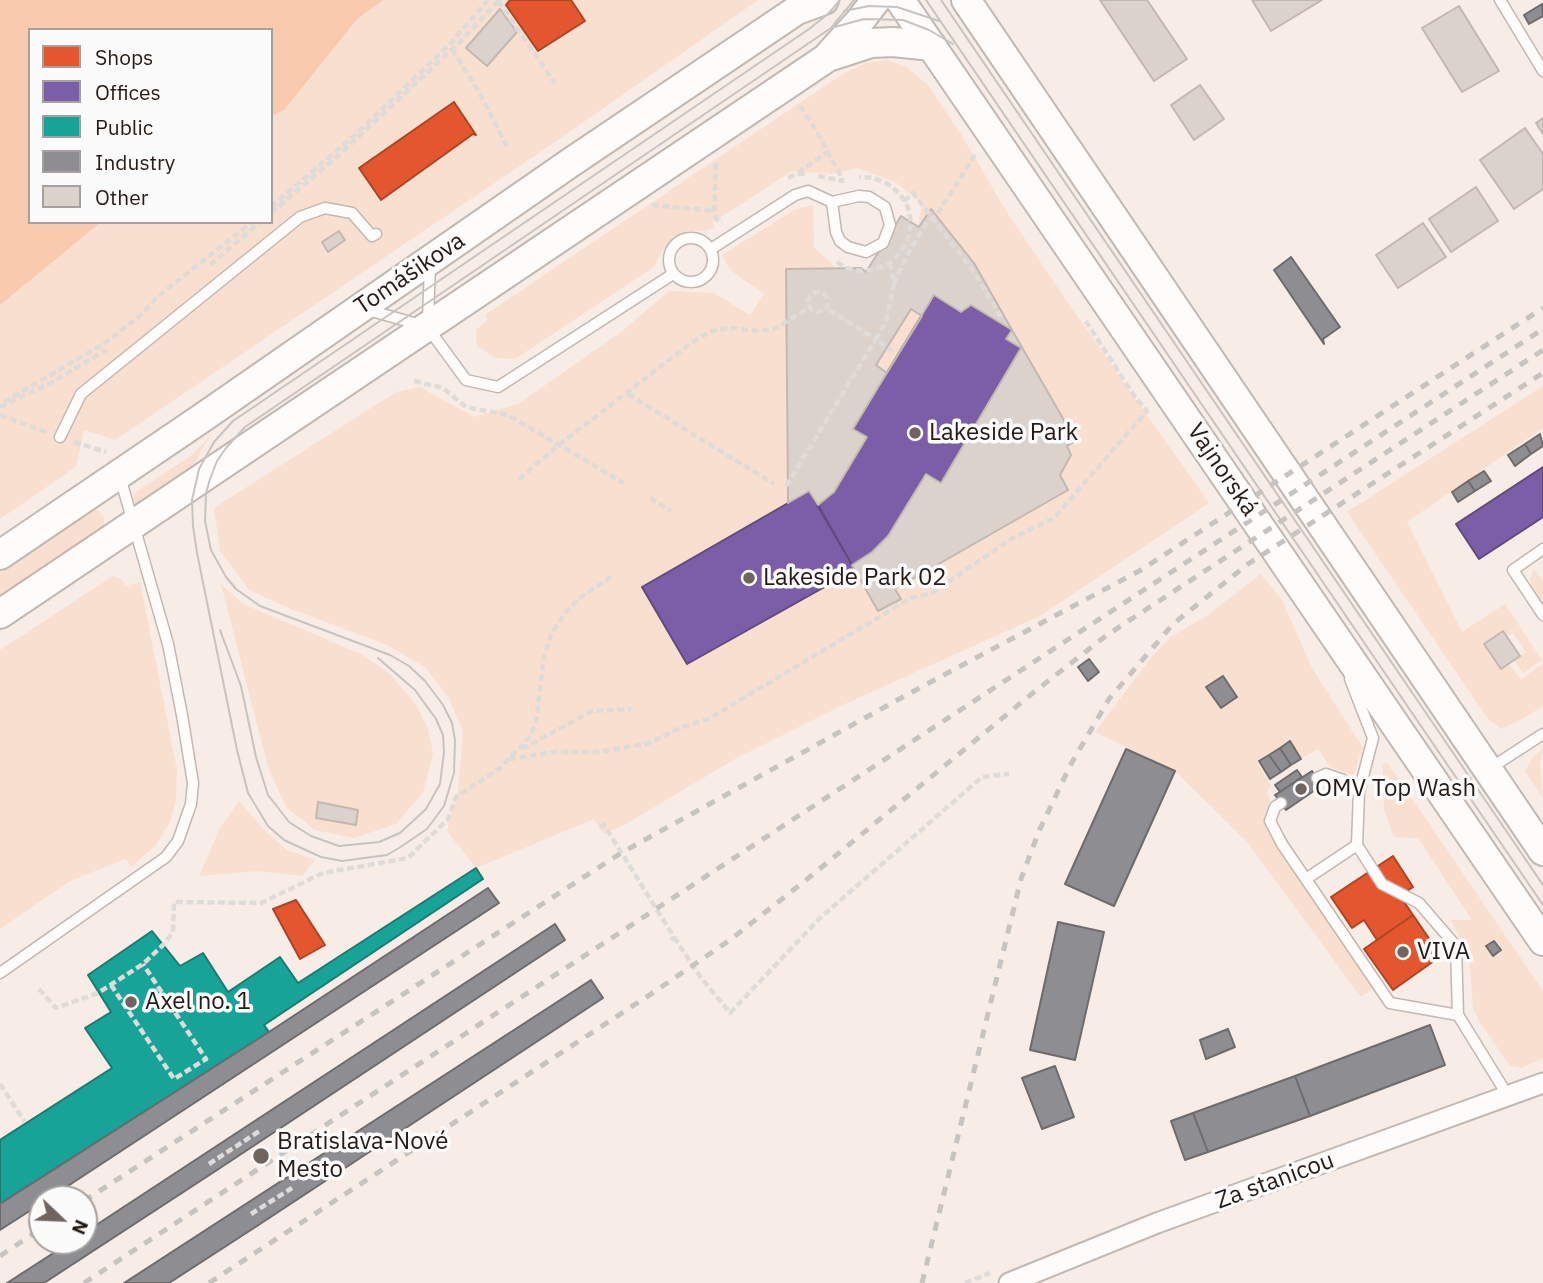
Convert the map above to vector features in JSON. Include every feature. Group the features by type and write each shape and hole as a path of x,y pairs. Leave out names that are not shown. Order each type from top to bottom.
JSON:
{"main road":[{"name":"Tomášikova","path":"0,555 800,5 824,0"},
{"path":"0,614 828,57 876,0"},
{"name":"Vajnorská","path":"900,0 1543,941"},
{"path":"967,5 1543,851"},
{"path":"828,57 872,43 932,46"}],"street":[{"name":"Za stanicou","path":"1009,1283 1157,1223 1543,1083"}],"lane":[{"path":"1500,0 1543,71"},
{"path":"711,249 795,195 808,191 832,202 859,196 878,200 885,207 890,225 883,243 866,252 848,247 836,232 832,202"},
{"path":"60,437 81,394 300,218 325,208 352,214 372,236 376,234"},
{"path":"696,238 711,249 713,265 703,279 687,283 673,274 669,256 679,241 696,238"},
{"path":"430,261 428,327 466,380 498,387 673,274"},
{"path":"361,307 428,327"},
{"path":"0,973 166,857 177,841 191,804 193,783 183,715 168,644 119,473"},
{"path":"1543,549 1513,570 1543,615"},
{"path":"1332,632 1373,738 1359,792 1357,845 1382,884 1419,903 1456,946 1458,1015 1508,1096"},
{"path":"1489,770 1543,734"},
{"path":"1317,778 1326,774 1343,780 1359,792"},
{"path":"1280,803 1275,807 1270,821 1390,1003 1458,1015"},
{"path":"1306,879 1357,845"}],"path":[{"path":"273,205 358,132 450,44 488,0"},
{"path":"273,211 339,155 452,49 499,0 555,83"},
{"path":"452,49 480,94 508,149"},
{"path":"797,101 843,181"},
{"path":"786,486 886,322 894,284 907,255 927,222 936,216 979,148"},
{"path":"797,174 827,152"},
{"path":"904,201 914,193 974,272 1001,317"},
{"path":"642,204 714,212"},
{"path":"0,405 105,343 156,298 249,224"},
{"path":"208,267 258,224"},
{"path":"890,263 894,284"},
{"path":"816,292 825,296 828,302 826,308 817,313 809,307 809,298 816,292"},
{"path":"519,480 560,444 628,394 663,362 711,331 730,328 759,331 774,329 809,307"},
{"path":"826,308 895,353"},
{"path":"0,405 51,383 113,346"},
{"path":"414,381 443,388 466,407 508,415 624,483"},
{"path":"628,394 774,484"},
{"path":"509,760 554,752 599,752 649,743 710,718 911,598 932,593 1011,539 1054,518 1147,411"},
{"path":"650,498 671,511"},
{"path":"39,989 55,1008 98,993 111,985 143,964 173,932 174,902 261,903 323,873 408,858 448,819 456,797 509,760 530,737 536,722 544,656 552,633 565,613 581,597 614,575"},
{"path":"518,751 592,711 631,709"},
{"path":"600,828 604,825 673,939 730,1013 820,918 982,778 1009,774"},
{"path":"111,985 174,1079 206,1059 143,964"},
{"path":"0,1084 25,1122"},
{"path":"209,1164 261,1130"},
{"path":"251,1214 292,1188"}],"shaded area":[{"path":"0,0 758,0 555,142 115,440 84,430 76,467 0,519"},
{"path":"0,0 383,0 357,19 284,110 273,115 273,28 28,28 28,224 99,224 0,305"},
{"path":"888,60 905,66 928,85 1008,214 1209,503 1040,616 847,703 735,759 624,825 604,834 594,819 476,868 447,831 458,790 463,732 449,698 425,667 387,645 291,609 249,590 220,551 214,508 396,392 420,387 474,417 518,404 621,332 669,291 714,293 750,315 764,294 730,270 722,255 796,209 813,205 814,247 836,268 870,279 917,231 922,204 897,183 858,168 832,174 792,171 712,223 715,228 674,236 654,267 515,359 496,358 477,346 476,330 488,320 485,315 841,75 865,63"},
{"path":"1543,386 1543,428 1407,522 1462,632 1505,604 1542,660 1523,673 1514,660 1526,652 1513,633 1507,636 1503,631 1501,669 1509,664 1521,679 1543,664 1543,706 1501,729 1488,719 1347,512"},
{"path":"212,434 201,450 194,470 132,512 132,500 137,491 192,455"},
{"path":"92,509 99,511 104,517 104,525 98,534 0,600 0,570"},
{"path":"1534,569 1543,582 1543,603 1531,585"},
{"path":"1261,574 1282,600 1312,668 1363,748 1353,776 1330,767 1318,749 1301,759 1290,741 1257,763 1271,785 1267,792 1270,800 1264,818 1268,832 1387,1011 1372,989 1361,997 1248,843 1175,771 1095,732 1150,659 1172,636 1205,617"},
{"path":"113,576 122,579 125,586 140,582 177,770 176,800 170,822 156,845 131,867 125,859 70,881 0,929 0,650"},
{"path":"221,584 243,604 361,654 390,674 416,705 428,728 433,754 423,792 396,824 354,838 315,830 286,807 268,767"},
{"path":"1543,749 1540,766 1543,798 1525,771 1533,757"},
{"path":"1387,762 1543,991 1543,1058 1522,1068 1510,1066 1479,1021 1473,1007 1469,957 1451,920 1472,920 1418,838 1394,837 1384,810 1383,765"},
{"path":"239,801 264,830 287,850 315,860 302,876 257,871 199,876 220,828"}],"building: Shops":[{"path":"510,0 571,0 585,21 538,51 506,5"},
{"path":"454,102 476,135 473,134 381,200 359,168"},
{"path":"1393,856 1413,887 1400,896 1413,915 1377,940 1364,920 1352,928 1331,897"},
{"path":"296,900 325,945 300,959 273,909"},
{"name":"VIVA","path":"1413,915 1441,956 1393,990 1364,949"}],"building: Offices":[{"name":"Lakeside Park","path":"934,295 961,312 971,305 1012,330 1006,339 1021,348 941,483 926,474 888,536 872,552 852,565 818,505 834,492 867,437 853,429"},
{"path":"1543,467 1543,517 1479,559 1456,524"},
{"name":"Lakeside Park 02","path":"809,491 855,570 687,664 642,587"}],"building: Public":[{"path":"476,868 483,879 264,1025 269,1032 0,1204 0,1140 112,1068 85,1028 111,1012 88,975 152,931 180,966 203,953 228,992 280,957 298,983"}],"building: Industry":[{"path":"1542,4 1543,16 1529,24 1524,15"},
{"path":"1291,257 1340,327 1323,339 1324,344 1274,270"},
{"path":"1540,434 1543,446 1531,454 1525,444"},
{"path":"1525,444 1531,454 1515,466 1508,455"},
{"path":"1484,471 1491,481 1475,491 1468,481"},
{"path":"1468,481 1475,491 1458,502 1452,492"},
{"path":"1089,659 1099,672 1088,681 1078,667"},
{"path":"1223,676 1237,697 1221,708 1206,687"},
{"path":"1290,741 1301,759 1291,765 1280,748"},
{"path":"1280,748 1291,765 1281,772 1269,755"},
{"path":"1126,749 1175,771 1114,906 1065,884"},
{"path":"1269,755 1281,772 1270,779 1259,761"},
{"path":"1297,770 1302,777 1280,792 1275,785"},
{"name":"OMV Top Wash","path":"1312,771 1321,786 1286,810 1275,795"},
{"path":"488,888 499,903 69,1185 30,1185"},
{"path":"1058,922 1104,932 1075,1060 1030,1050"},
{"path":"555,924 565,940 98,1248 98,1224"},
{"path":"1494,941 1501,950 1493,956 1486,946"},
{"path":"591,980 603,998 257,1226 169,1283 124,1283"},
{"path":"1430,1025 1445,1065 1310,1116 1295,1076"},
{"path":"1228,1029 1235,1047 1206,1059 1200,1040"},
{"path":"1055,1066 1074,1117 1042,1129 1022,1078"},
{"path":"1295,1076 1310,1116 1208,1152 1193,1113"},
{"path":"1193,1113 1208,1152 1185,1160 1171,1121"},
{"path":"28,1186 28,1212 0,1230 0,1204"},
{"path":"50,1255 87,1255 44,1283 7,1283"}],"building: Other":[{"path":"1100,0 1147,0 1187,59 1154,81"},
{"path":"1252,0 1322,0 1271,31"},
{"path":"1459,6 1499,71 1462,92 1422,28"},
{"path":"500,9 517,32 487,66 466,48"},
{"path":"1200,85 1224,119 1194,140 1171,105"},
{"path":"1543,118 1543,134 1536,123"},
{"path":"1525,128 1543,154 1543,189 1514,209 1480,160"},
{"path":"1476,187 1498,221 1451,252 1429,219"},
{"path":"931,209 974,263 1012,330 971,305 961,312 934,295 853,429 867,437 834,492 818,505 809,491 788,503 786,269 861,268 866,272 901,216 919,227"},
{"path":"1423,223 1446,257 1398,288 1376,255"},
{"path":"339,231 345,240 328,252 322,242"},
{"path":"911,309 922,316 887,373 876,365"},
{"path":"1012,330 1076,441 1067,446 1071,455 1060,475 1068,490 895,589 901,599 878,611 852,565 872,552 888,536 926,474 941,483 1021,348 1006,339"},
{"path":"1503,631 1520,656 1501,669 1484,644"},
{"path":"318,802 358,810 356,825 316,818"}],"tram line":[{"path":"840,0 809,29 233,421 214,442 199,469 192,500 197,553 248,793 268,826 284,840 321,857 342,861 387,855 427,829 444,806 454,773 455,740 452,723 443,705 425,681 409,666 390,655 260,606 236,589 211,550 205,521 206,493 217,461 245,427 831,28 854,0"},
{"path":"926,0 1543,905"},
{"path":"941,0 1543,885"},
{"path":"844,11 869,6 897,7 939,21"},
{"path":"831,28 864,19 903,20 929,30 953,44"},
{"path":"220,630 241,686 256,757 268,795 289,822 311,836 339,846 379,842 400,833 426,809 440,784 443,735 436,719 415,690 378,658"}],"railway":[{"path":"98,1192 621,853 910,693 1141,570 1543,308"},
{"path":"84,1283 1543,329"},
{"path":"209,1283 730,940 1107,635 1543,350"},
{"path":"922,1283 1021,879 1039,831 1071,764 1109,699 1173,624 1248,564 1543,373"},
{"path":"0,1256 28,1237"}],"place":[{"name":"Lakeside Park","path":"915,433"},
{"name":"Lakeside Park 02","path":"749,578"},
{"name":"OMV Top Wash","path":"1301,789"},
{"name":"VIVA","path":"1403,952"},
{"name":"Axel no. 1","path":"131,1002"},
{"name":"Bratislava-Nové Mesto","path":"261,1156"}]}
